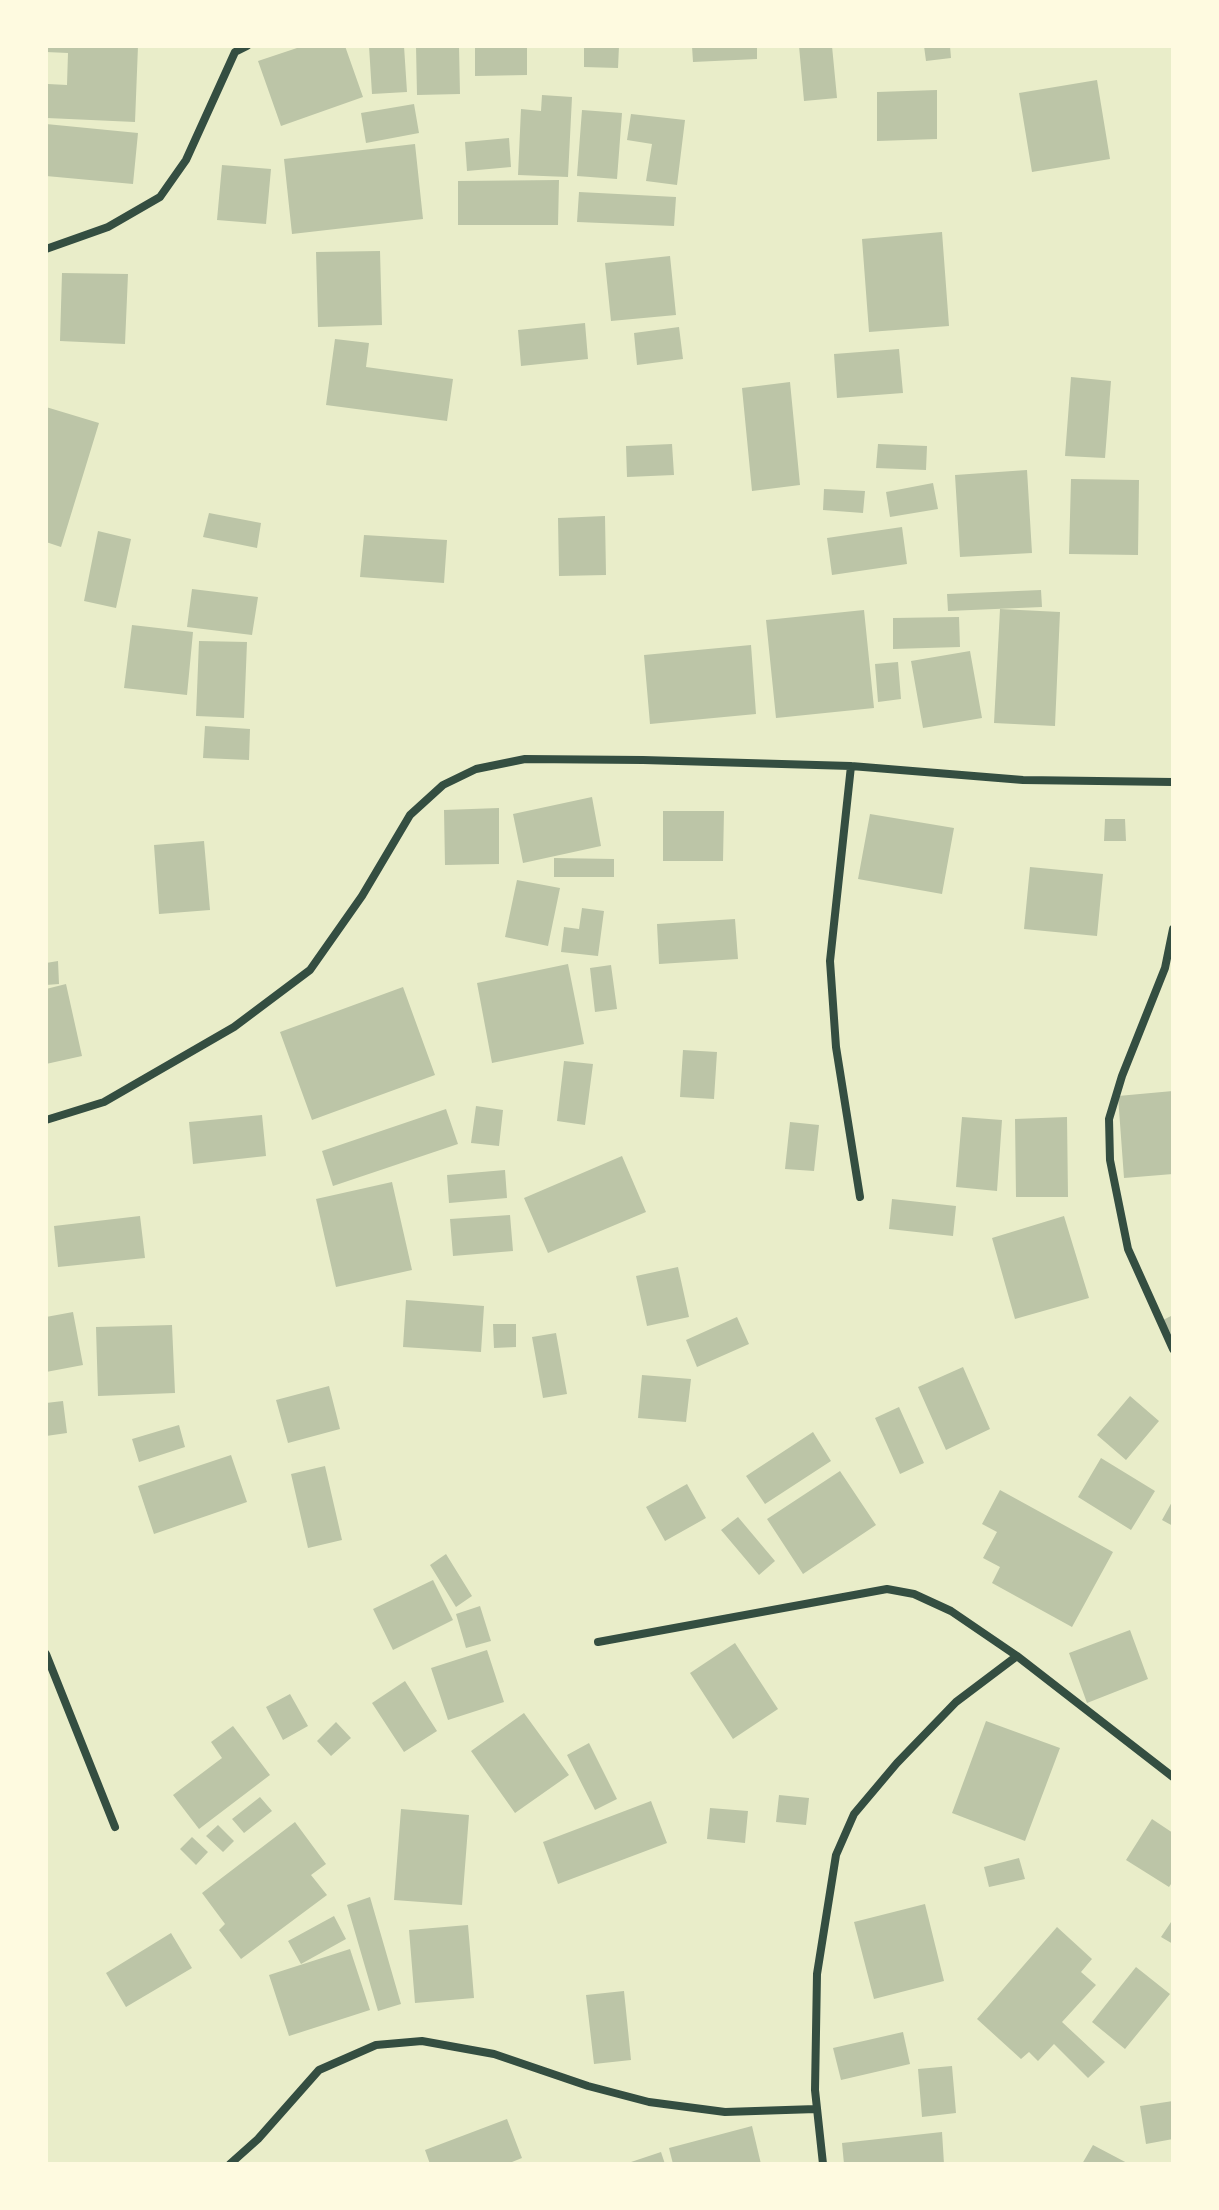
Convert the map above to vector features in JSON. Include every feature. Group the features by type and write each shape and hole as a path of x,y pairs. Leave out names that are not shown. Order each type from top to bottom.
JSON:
{"street":[{"path":"46,249 108,227 160,197 186,160 234,49 247,46"},
{"path":"46,1120 104,1102 234,1027 310,970 362,896 410,815 443,785 476,769 525,759 851,766 1023,780 1173,782"},
{"path":"851,766 830,961 836,1047 860,1197"},
{"path":"1173,929 1165,968 1122,1076 1109,1119 1110,1160 1128,1249 1173,1349"},
{"path":"598,1642 887,1589 914,1594 951,1611 1017,1656 1173,1777"},
{"path":"46,1654 115,1827"},
{"path":"823,2164 816,2109 817,1974 836,1855 854,1814 897,1763 956,1702 1017,1656"},
{"path":"230,2164 258,2139 319,2070 376,2045 422,2041 494,2054 588,2086 649,2102 725,2112 816,2109"}],"building":[{"path":"46,46 138,46 135,122 47,118 48,84 67,85 68,53 46,52"},
{"path":"303,46 345,46 363,97 281,126 258,61"},
{"path":"369,46 404,46 407,92 372,94"},
{"path":"416,46 459,46 460,94 417,95"},
{"path":"475,46 527,46 527,75 475,76"},
{"path":"584,46 619,46 618,68 584,67"},
{"path":"692,46 757,46 757,59 693,62"},
{"path":"799,46 832,46 837,98 804,101"},
{"path":"924,46 950,46 951,58 926,61"},
{"path":"1097,80 1110,159 1032,172 1019,93"},
{"path":"937,90 937,139 877,141 877,92"},
{"path":"542,95 572,97 568,177 518,175 521,109 541,111"},
{"path":"414,104 419,133 366,143 361,113"},
{"path":"582,110 622,113 617,179 577,176"},
{"path":"631,114 685,120 677,185 646,181 652,144 627,140"},
{"path":"46,124 138,133 133,184 46,176"},
{"path":"509,138 511,167 467,171 465,142"},
{"path":"415,144 423,219 292,234 284,159"},
{"path":"222,165 271,169 266,224 217,220"},
{"path":"559,180 558,225 458,225 458,181"},
{"path":"579,192 676,197 674,226 577,222"},
{"path":"942,232 949,326 869,332 862,239"},
{"path":"380,251 382,325 318,327 316,252"},
{"path":"670,256 676,315 611,321 605,263"},
{"path":"62,273 128,274 125,344 60,341"},
{"path":"585,323 588,359 521,366 518,330"},
{"path":"679,327 683,359 637,365 634,333"},
{"path":"335,339 369,343 366,367 453,379 447,421 326,405"},
{"path":"899,349 903,393 837,398 834,354"},
{"path":"1071,377 1111,381 1105,458 1065,456"},
{"path":"790,382 800,485 752,491 742,388"},
{"path":"46,407 99,423 61,547 46,542"},
{"path":"672,444 674,475 627,477 626,446"},
{"path":"878,444 927,446 926,470 876,468"},
{"path":"1027,470 1032,553 960,557 955,475"},
{"path":"1071,479 1139,480 1138,555 1069,554"},
{"path":"933,483 938,509 890,517 886,492"},
{"path":"824,489 865,491 863,513 823,510"},
{"path":"209,513 261,523 257,548 203,537"},
{"path":"605,516 606,575 559,576 558,518"},
{"path":"902,527 907,564 832,575 827,538"},
{"path":"98,531 131,539 116,608 84,601"},
{"path":"364,535 447,540 444,583 360,577"},
{"path":"192,589 258,597 252,635 187,627"},
{"path":"1041,590 1042,607 948,611 947,594"},
{"path":"1000,609 1060,612 1055,726 994,723"},
{"path":"864,610 874,708 776,718 766,620"},
{"path":"959,617 960,647 893,649 893,618"},
{"path":"132,625 193,632 187,695 124,688"},
{"path":"199,641 247,642 244,718 196,716"},
{"path":"751,645 756,714 650,724 644,655"},
{"path":"970,651 982,718 923,728 911,661"},
{"path":"898,662 901,699 878,702 875,664"},
{"path":"205,726 250,729 249,760 203,758"},
{"path":"592,797 601,846 523,863 513,814"},
{"path":"499,808 499,864 445,865 444,810"},
{"path":"663,811 724,811 723,861 663,861"},
{"path":"870,814 954,828 942,894 858,879"},
{"path":"1105,819 1125,819 1126,841 1104,841"},
{"path":"204,841 210,910 159,914 154,845"},
{"path":"554,858 614,859 614,877 554,877"},
{"path":"1030,867 1103,874 1097,936 1024,929"},
{"path":"517,880 560,888 548,946 505,937"},
{"path":"582,908 604,911 598,956 561,952 564,927 579,929"},
{"path":"735,919 738,959 659,964 657,924"},
{"path":"58,961 59,984 46,985 46,963"},
{"path":"568,964 584,1044 492,1063 477,983"},
{"path":"611,965 617,1009 595,1012 590,968"},
{"path":"66,984 82,1056 46,1064 46,989"},
{"path":"403,987 435,1075 312,1120 280,1032"},
{"path":"683,1050 717,1052 714,1099 680,1097"},
{"path":"564,1061 593,1064 585,1125 557,1121"},
{"path":"1173,1091 1173,1174 1124,1178 1118,1096"},
{"path":"476,1106 503,1110 499,1146 471,1143"},
{"path":"446,1109 458,1144 333,1186 322,1151"},
{"path":"262,1115 266,1156 193,1164 189,1122"},
{"path":"962,1117 1002,1120 997,1191 956,1187"},
{"path":"1067,1117 1068,1197 1016,1197 1015,1119"},
{"path":"790,1122 819,1125 814,1171 785,1169"},
{"path":"622,1156 646,1212 548,1253 524,1198"},
{"path":"505,1170 507,1198 449,1203 447,1175"},
{"path":"392,1182 412,1270 336,1287 316,1199"},
{"path":"892,1199 956,1206 953,1236 889,1229"},
{"path":"510,1215 513,1251 453,1256 450,1219"},
{"path":"140,1216 145,1258 58,1267 54,1226"},
{"path":"1064,1216 1089,1298 1015,1319 992,1238"},
{"path":"678,1267 689,1317 647,1326 636,1276"},
{"path":"406,1300 484,1306 481,1352 403,1347"},
{"path":"73,1312 83,1365 46,1372 46,1317"},
{"path":"1173,1315 1173,1338 1163,1320"},
{"path":"737,1317 749,1344 697,1367 686,1340"},
{"path":"493,1324 516,1324 516,1347 494,1348"},
{"path":"172,1325 175,1393 98,1396 96,1327"},
{"path":"556,1333 567,1394 543,1398 532,1337"},
{"path":"963,1367 990,1429 946,1450 918,1387"},
{"path":"642,1375 691,1379 686,1422 638,1418"},
{"path":"329,1386 340,1429 288,1443 276,1400"},
{"path":"1130,1396 1159,1421 1126,1460 1097,1435"},
{"path":"63,1401 67,1433 46,1436 46,1403"},
{"path":"899,1407 924,1463 900,1474 875,1418"},
{"path":"179,1425 185,1447 139,1462 132,1439"},
{"path":"813,1432 831,1461 765,1504 746,1476"},
{"path":"231,1455 247,1502 154,1534 138,1486"},
{"path":"1101,1458 1155,1491 1131,1530 1078,1497"},
{"path":"325,1466 342,1540 308,1548 291,1474"},
{"path":"840,1471 876,1525 803,1574 767,1519"},
{"path":"687,1484 706,1518 665,1541 646,1507"},
{"path":"1000,1490 1113,1552 1072,1627 992,1583 1000,1567 983,1558 997,1532 982,1524"},
{"path":"1173,1500 1173,1526 1162,1520"},
{"path":"738,1517 775,1561 759,1575 721,1530"},
{"path":"446,1554 472,1596 456,1607 430,1565"},
{"path":"433,1580 453,1620 393,1650 373,1609"},
{"path":"480,1606 491,1641 466,1648 456,1614"},
{"path":"1130,1630 1148,1679 1087,1703 1069,1653"},
{"path":"735,1643 778,1709 733,1739 690,1673"},
{"path":"487,1650 504,1702 448,1720 431,1668"},
{"path":"405,1681 437,1731 404,1752 372,1703"},
{"path":"290,1694 308,1726 283,1740 266,1707"},
{"path":"524,1713 569,1775 515,1813 471,1751"},
{"path":"986,1721 1060,1748 1025,1841 952,1813"},
{"path":"336,1722 351,1738 331,1756 317,1741"},
{"path":"233,1726 270,1775 199,1829 173,1795 222,1758 211,1742"},
{"path":"589,1743 617,1799 595,1810 567,1755"},
{"path":"779,1795 809,1798 806,1825 776,1822"},
{"path":"260,1797 272,1811 244,1833 232,1819"},
{"path":"651,1801 667,1843 558,1884 543,1842"},
{"path":"710,1808 748,1811 745,1843 707,1839"},
{"path":"401,1809 469,1815 462,1905 394,1900"},
{"path":"1152,1819 1173,1833 1173,1881 1169,1887 1126,1860"},
{"path":"295,1822 326,1864 311,1875 327,1895 241,1959 219,1930 225,1924 202,1893"},
{"path":"218,1825 234,1841 223,1852 206,1836"},
{"path":"192,1837 208,1852 196,1865 180,1849"},
{"path":"1019,1858 1025,1879 989,1887 984,1867"},
{"path":"370,1897 401,2004 378,2011 347,1905"},
{"path":"925,1904 944,1981 874,1999 854,1922"},
{"path":"334,1916 346,1939 301,1964 288,1941"},
{"path":"1173,1919 1173,1944 1161,1937"},
{"path":"468,1925 474,1998 415,2003 409,1930"},
{"path":"1057,1927 1092,1959 1081,1972 1096,1985 1062,2022 1105,2062 1088,2078 1054,2044 1038,2061 1029,2052 1021,2059 977,2019"},
{"path":"171,1933 192,1968 126,2007 106,1973"},
{"path":"350,1949 370,2010 289,2036 269,1975"},
{"path":"1136,1967 1170,1994 1125,2049 1092,2022"},
{"path":"624,1991 631,2060 594,2064 586,1995"},
{"path":"903,2032 910,2064 841,2080 833,2048"},
{"path":"952,2066 956,2113 922,2117 918,2069"},
{"path":"1173,2101 1173,2139 1146,2144 1140,2106"},
{"path":"507,2119 522,2158 507,2164 430,2164 425,2150"},
{"path":"752,2126 761,2164 673,2164 669,2148"},
{"path":"942,2132 944,2164 844,2164 842,2143"},
{"path":"1093,2145 1129,2164 1082,2164"},
{"path":"661,2152 665,2164 628,2164 628,2163"}]}
